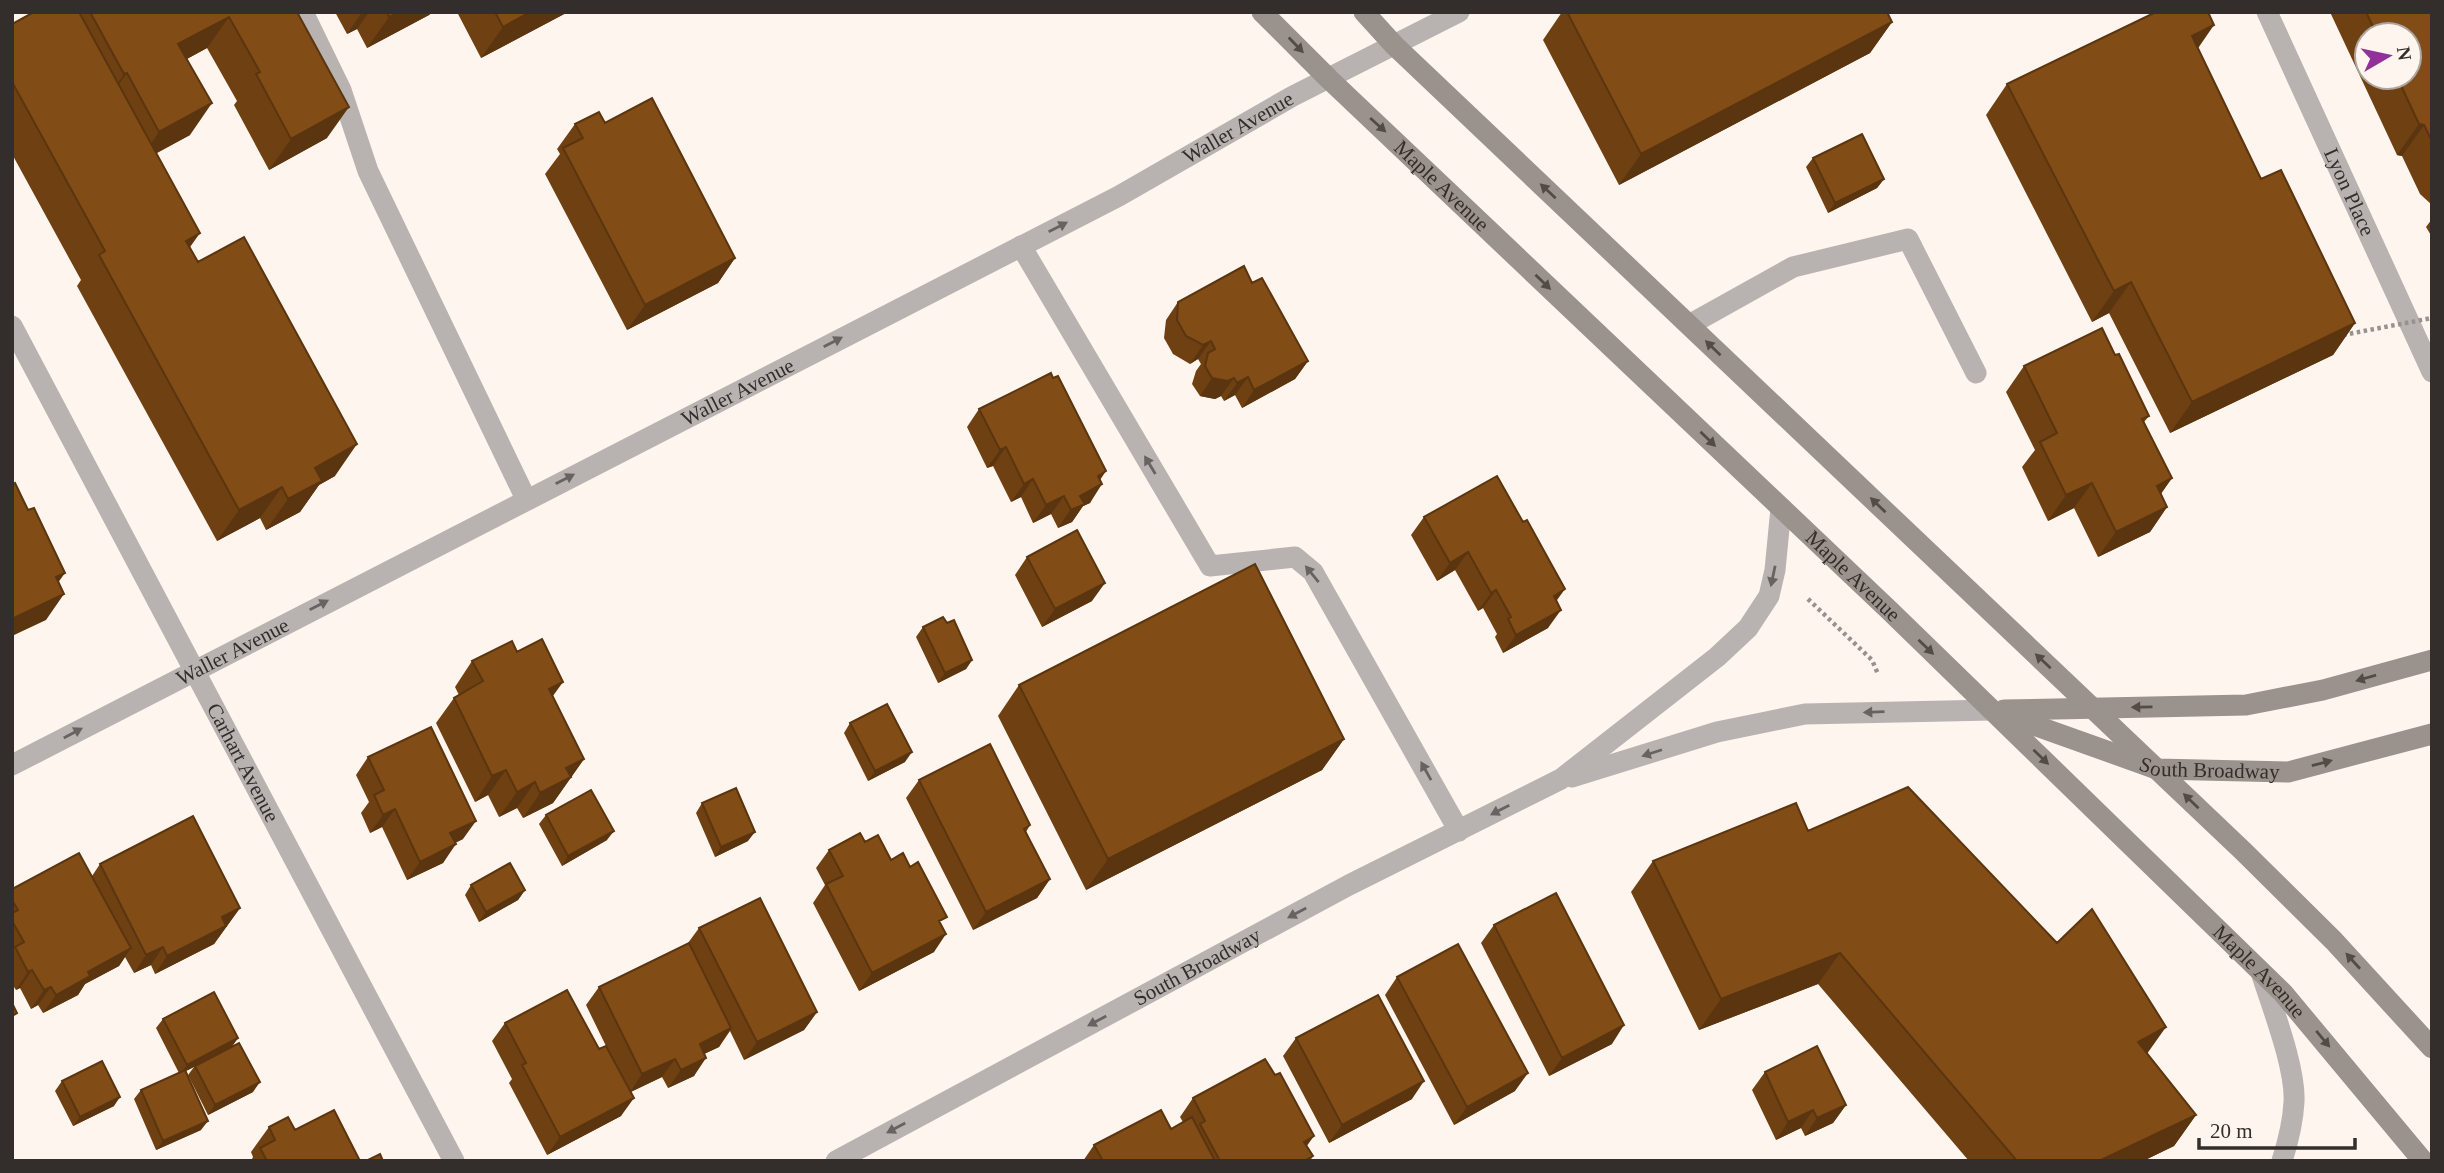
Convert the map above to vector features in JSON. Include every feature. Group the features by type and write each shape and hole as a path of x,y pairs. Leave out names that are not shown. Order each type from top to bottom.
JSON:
{"main road":[{"name":"Maple Avenue","path":"1262,12 1329,79 1992,710 2283,993 2423,1161"},
{"path":"1364,12 1394,45 2157,769 2334,941 2432,1048"},
{"name":"South Broadway","path":"1992,710 2246,705 2323,691 2432,660"},
{"name":"South Broadway","path":"1992,710 2157,769 2288,772 2432,734"}],"street":[{"path":"303,12 341,90 368,171 526,499"},
{"name":"Waller Avenue","path":"12,765 1119,196 1293,96 1459,12"},
{"name":"Lyon Place","path":"2267,12 2432,372"},
{"path":"1689,326 1793,267 1908,239 1976,373"},
{"path":"1021,246 1210,566 1295,557 1313,572 1459,831"},
{"name":"Carhart Avenue","path":"12,326 454,1161"},
{"name":"South Broadway","path":"1561,779 1717,657 1748,628 1769,596 1775,570 1781,508"},
{"name":"South Broadway","path":"836,1161 1349,885 1561,779 1717,732 1805,714 1992,710"},
{"path":"2261,972 2293,1077 2295,1100 2282,1161"}],"path":[{"path":"2339,335 2432,318"},
{"path":"1806,598 1872,660 1879,680"},
{"path":"1872,660 1882,653"}],"building":[{"path":"34,12 79,12 200,233 186,241 198,262 244,237 357,444 315,468 322,481 288,499 282,487 239,510 99,255 105,251 12,82 12,24"},
{"path":"90,12 297,12 349,107 291,139 256,74 260,72 229,17 178,44 212,103 159,132"},
{"path":"495,12 530,12 503,27"},
{"path":"1567,12 1887,12 1892,22 1641,154"},
{"path":"2156,12 2208,12 2214,25 2192,36 2261,179 2281,170 2355,323 2192,402 2131,282 2114,291 2007,84"},
{"path":"2366,12 2432,12 2432,141 2424,125 2419,124 2404,91 2423,91 2423,21 2370,21"},
{"path":"652,98 735,258 645,305 563,148 583,138 575,124 599,112 605,123"},
{"path":"1862,134 1884,179 1835,203 1813,158"},
{"path":"1244,266 1252,283 1262,278 1308,361 1254,390 1248,377 1237,383 1234,378 1228,381 1212,378 1205,366 1208,353 1215,349 1211,341 1203,345 1186,336 1177,320 1178,302"},
{"path":"2102,328 2115,355 2119,354 2149,416 2142,419 2172,478 2157,486 2167,507 2116,532 2092,483 2066,495 2040,442 2057,433 2024,366"},
{"path":"1051,373 1053,378 1058,376 1106,471 1098,476 1102,484 1080,496 1085,504 1071,510 1064,496 1046,505 1033,479 1024,484 1006,447 1000,450 979,409"},
{"path":"1497,476 1523,522 1527,520 1565,589 1554,596 1561,610 1516,635 1508,619 1511,617 1496,590 1491,593 1468,552 1450,563 1424,517"},
{"path":"15,483 28,510 34,508 65,573 56,577 64,594 12,619 12,485"},
{"path":"1077,530 1105,583 1055,609 1027,557"},
{"path":"1255,564 1344,739 1108,859 1019,685"},
{"path":"943,617 947,623 954,620 972,660 945,673 923,627"},
{"path":"542,639 563,682 549,689 584,759 566,768 571,777 540,793 535,782 517,792 506,770 492,776 454,698 483,681 472,661 512,641 517,652"},
{"path":"887,704 912,752 875,771 850,723"},
{"path":"431,727 476,821 450,833 456,844 420,862 395,809 383,815 374,795 384,790 368,757"},
{"path":"990,744 1030,825 1024,829 1050,879 986,912 919,780"},
{"path":"1908,787 2057,943 2092,909 2166,1027 2138,1042 2196,1115 2099,1161 2017,1161 1840,953 1721,999 1653,861 1796,803 1808,831"},
{"path":"736,788 755,832 721,847 702,803"},
{"path":"591,790 614,831 568,856 546,815"},
{"path":"193,816 240,908 222,917 226,926 167,956 163,947 146,955 100,864"},
{"path":"860,833 865,842 878,835 891,860 903,853 910,867 918,862 947,917 939,921 946,934 872,973 826,884 843,876 829,850"},
{"path":"79,853 131,948 88,972 90,976 56,995 51,987 44,990 32,970 28,972 15,947 24,942 12,921 12,913 18,910 12,900 12,889"},
{"path":"510,863 525,890 486,912 471,885"},
{"path":"1556,893 1624,1025 1562,1058 1494,925"},
{"path":"760,898 817,1012 757,1042 699,928"},
{"path":"689,943 731,1028 700,1044 706,1058 681,1070 675,1059 642,1074 599,987"},
{"path":"1458,944 1528,1073 1467,1107 1397,977"},
{"path":"567,990 599,1049 606,1046 634,1098 560,1137 522,1065 526,1063 505,1023"},
{"path":"214,992 238,1038 187,1065 163,1019"},
{"path":"1378,995 1424,1081 1342,1125 1296,1038"},
{"path":"12,1003 17,1013 12,1016"},
{"path":"239,1043 260,1082 215,1105 195,1066"},
{"path":"1817,1046 1846,1105 1817,1118 1813,1110 1788,1122 1765,1072"},
{"path":"1265,1059 1275,1075 1280,1073 1314,1136 1304,1142 1313,1156 1304,1161 1220,1161 1200,1124 1205,1121 1193,1098"},
{"path":"102,1061 120,1097 80,1117 62,1081"},
{"path":"185,1070 208,1121 163,1141 141,1090"},
{"path":"334,1110 360,1161 267,1161 260,1148 275,1140 269,1127 288,1117 295,1130"},
{"path":"1161,1110 1171,1129 1192,1117 1215,1161 1103,1161 1094,1145"},
{"path":"380,1154 383,1161 366,1161"}]}
